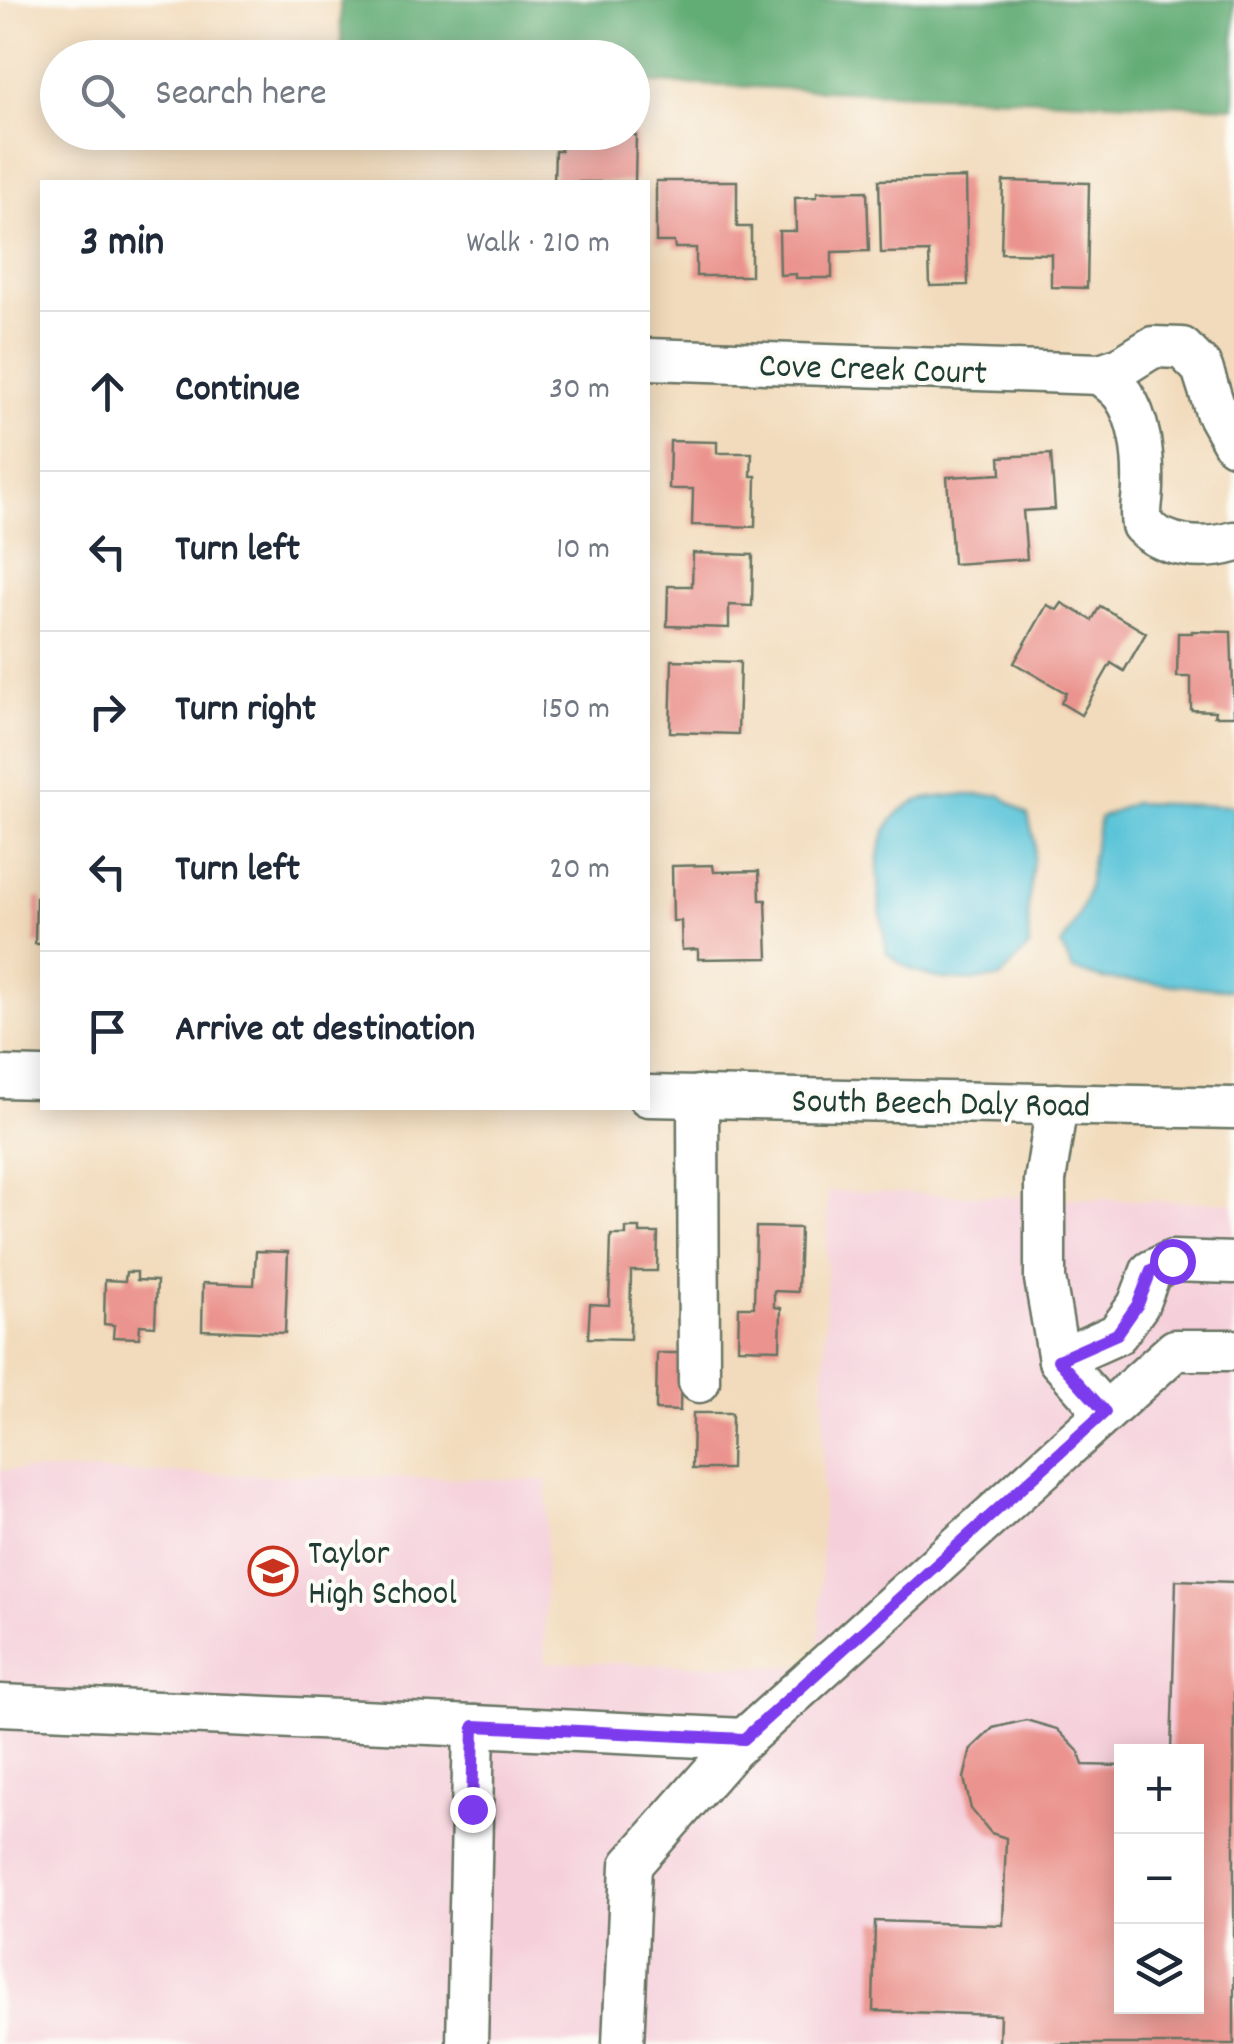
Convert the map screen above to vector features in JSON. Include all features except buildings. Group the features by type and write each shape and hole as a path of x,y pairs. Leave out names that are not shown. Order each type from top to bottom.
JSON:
{"street":[{"name":"Cove Creek Court","path":"650,359 1100,374 1121,367 1153,347 1182,348 1202,368 1216,412 1234,444"},
{"path":"1100,374 1122,393 1135,420 1142,450 1142,524 1164,541 1193,547 1234,542"},
{"path":"0,1076 40,1078"},
{"name":"South Beech Daly Road","path":"650,1096 1234,1108"},
{"path":"698,1096 699,1382"},
{"path":"1057,1104 1045,1181 1045,1279 1058,1360 1105,1412"},
{"path":"1058,1360 1117,1334 1138,1304 1151,1271 1172,1261 1234,1263"},
{"path":"623,2044 630,1865 744,1739 1174,1350 1234,1350"},
{"path":"0,1705 744,1739"},
{"path":"466,2044 474,1726"}],"shaded area":[{"name":"Taylor High School","path":"828,1191 1234,1203 1234,2044 0,2044 0,1470 547,1480 544,1662 819,1667"}],"green space":[{"path":"340,0 1234,0 1234,107 650,83 650,40 341,40"}],"water":[{"path":"956,795 1000,795 1028,815 1035,844 1028,906 1029,947 1000,978 940,979 913,970 887,953 878,868 887,828 899,812 917,801"},
{"path":"1133,803 1234,806 1234,990 1103,979 1073,970 1061,946 1086,896 1100,818"}],"place":[{"name":"Taylor High School","path":"273,1571"}],"route":[{"path":"472,1809 474,1726 744,1739 1105,1412 1058,1360 1117,1334 1138,1304 1151,1271 1172,1261"}]}
